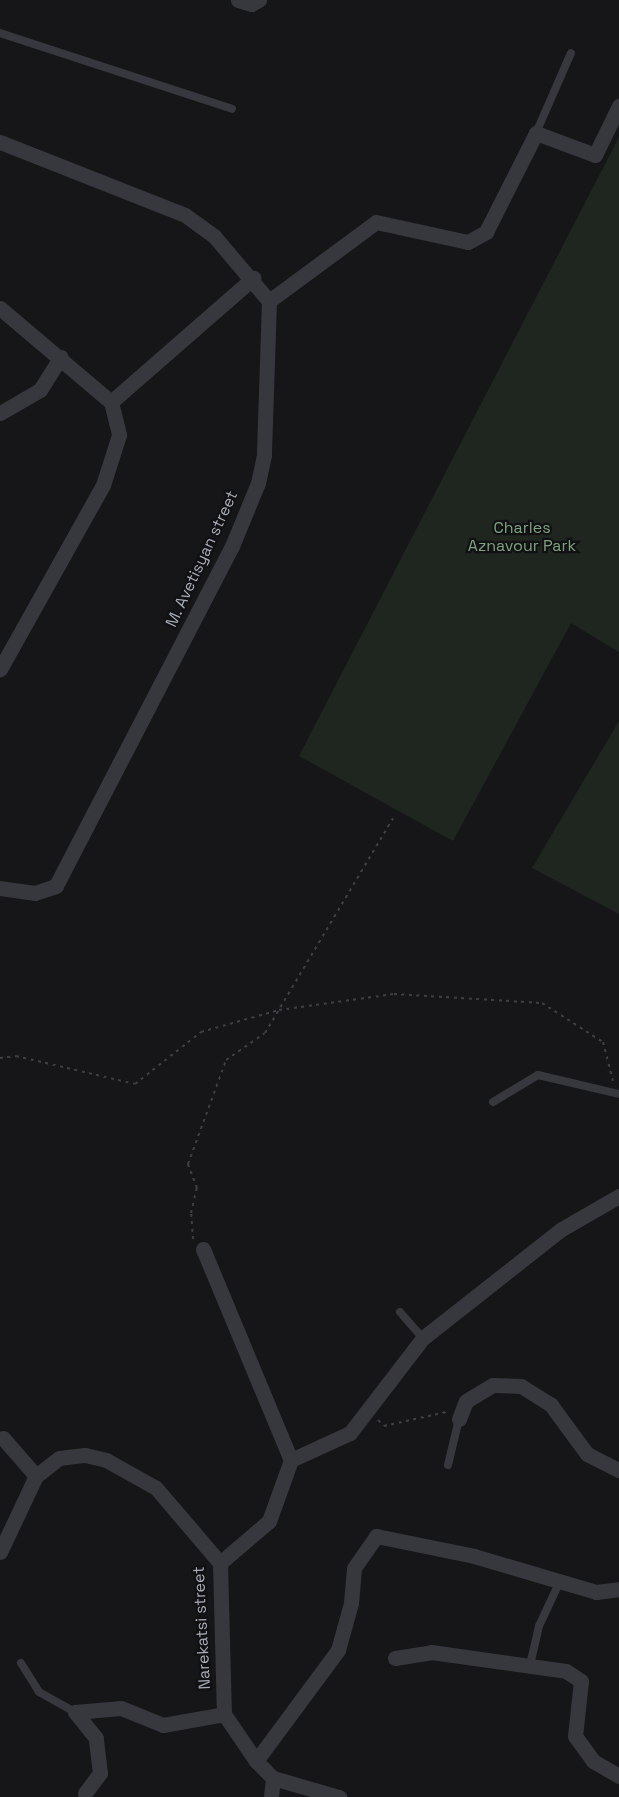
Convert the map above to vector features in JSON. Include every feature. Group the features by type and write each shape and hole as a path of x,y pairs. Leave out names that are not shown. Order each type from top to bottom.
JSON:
{"street":[{"path":"237,0 251,4 259,0"},
{"path":"0,142 184,215 214,236 253,278 269,301 376,222 468,242 486,232 536,133 595,155 619,106"},
{"path":"111,402 253,278"},
{"name":"M. Avetisyan street","path":"0,888 35,893 56,886 232,546 258,483 264,455 269,301"},
{"path":"0,308 61,357 111,402 119,435 103,485 0,669"},
{"path":"0,413 40,390 61,357"},
{"path":"291,1460 350,1433 423,1338 560,1230 619,1196"},
{"path":"203,1249 291,1460 269,1521 220,1563"},
{"path":"461,1414 466,1401 493,1385 521,1386 551,1405 587,1454 619,1470"},
{"path":"3,1438 36,1476"},
{"name":"Narekatsi street","path":"0,1552 36,1476 59,1458 85,1455 106,1460 156,1488 220,1563 224,1714"},
{"path":"256,1761 338,1650 351,1603 354,1568 376,1536 474,1556 596,1592 619,1589"},
{"path":"395,1658 431,1652 566,1671 581,1681 575,1736 592,1761 619,1776"},
{"path":"75,1712 121,1708 163,1725 224,1714 256,1761 273,1778 314,1795 339,1797"},
{"path":"75,1712 96,1738 100,1773 85,1793"},
{"path":"271,1797 273,1778"}],"lane":[{"path":"0,33 232,109"},
{"path":"536,133 571,52"},
{"path":"493,1102 538,1075 617,1093"},
{"path":"400,1312 423,1338"},
{"path":"448,1465 461,1414"},
{"path":"530,1665 539,1626 560,1581"},
{"path":"21,1663 39,1692 75,1712"}],"path":[{"path":"203,1249 193,1239 191,1213 197,1188 188,1164 226,1060 265,1033 393,818"},
{"path":"0,1058 16,1056 135,1084 201,1032 279,1010 394,994 542,1003 603,1042 617,1093"},
{"path":"384,1426 461,1414"}],"green space":[{"name":"Charles Aznavour Park","path":"619,137 619,652 571,623 453,841 299,756"},
{"path":"619,721 619,914 532,868"}]}
